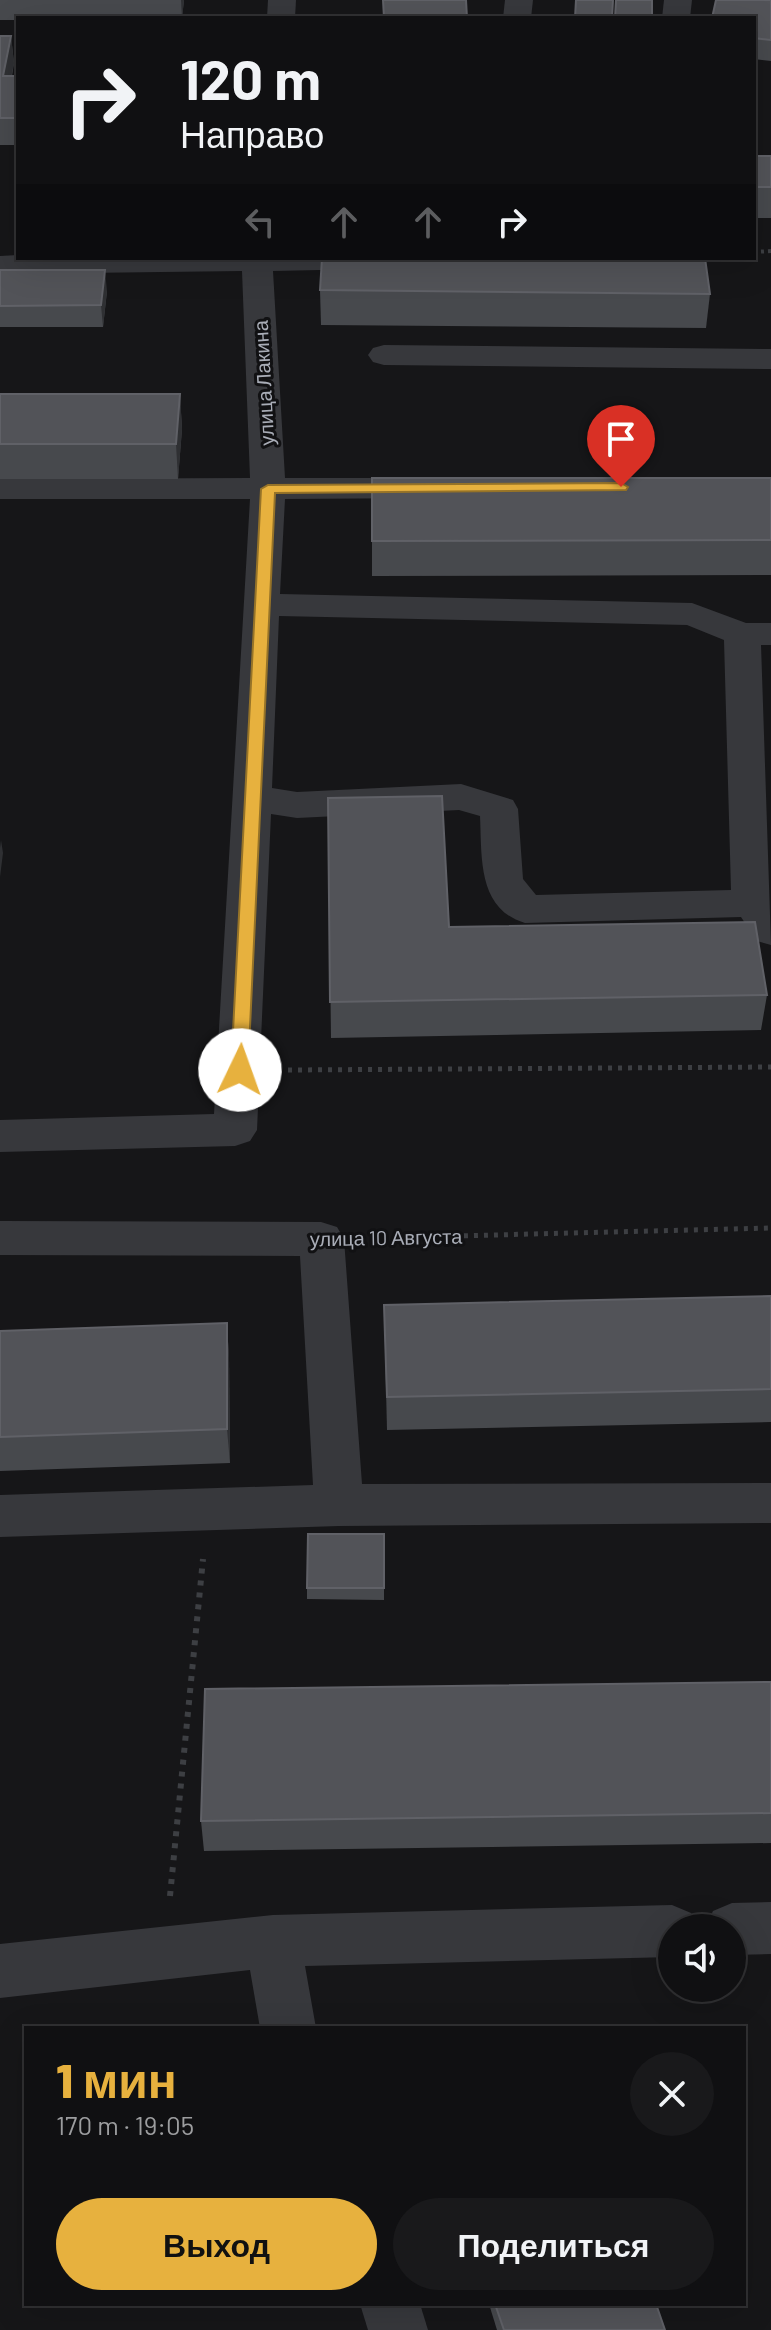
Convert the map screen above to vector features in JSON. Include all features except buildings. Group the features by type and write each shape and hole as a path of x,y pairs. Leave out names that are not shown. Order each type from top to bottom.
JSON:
{"street":[{"name":"улица Лакина","path":"0,1136 235,1130 268,489 257,260"},
{"path":"0,265 366,260"},
{"path":"384,355 771,359"},
{"path":"0,489 459,488"},
{"path":"253,798 297,805 461,797 499,809 503,882 525,909 762,917 757,634 692,614 263,605"},
{"name":"улица 10 Августа","path":"0,1238 321,1239"},
{"path":"321,1239 339,1505"},
{"path":"0,1516 339,1505 771,1503"},
{"path":"746,1929 771,1928"},
{"path":"0,1971 273,1941 658,1931"},
{"path":"273,1941 288,2026"},
{"path":"391,2306 398,2330"}],"path":[{"path":"240,1070 771,1067"},
{"name":"улица 10 Августа","path":"321,1239 771,1228"},
{"path":"165,1952 208,1511"}],"route":[{"path":"240,1070 268,489 621,487"}]}
